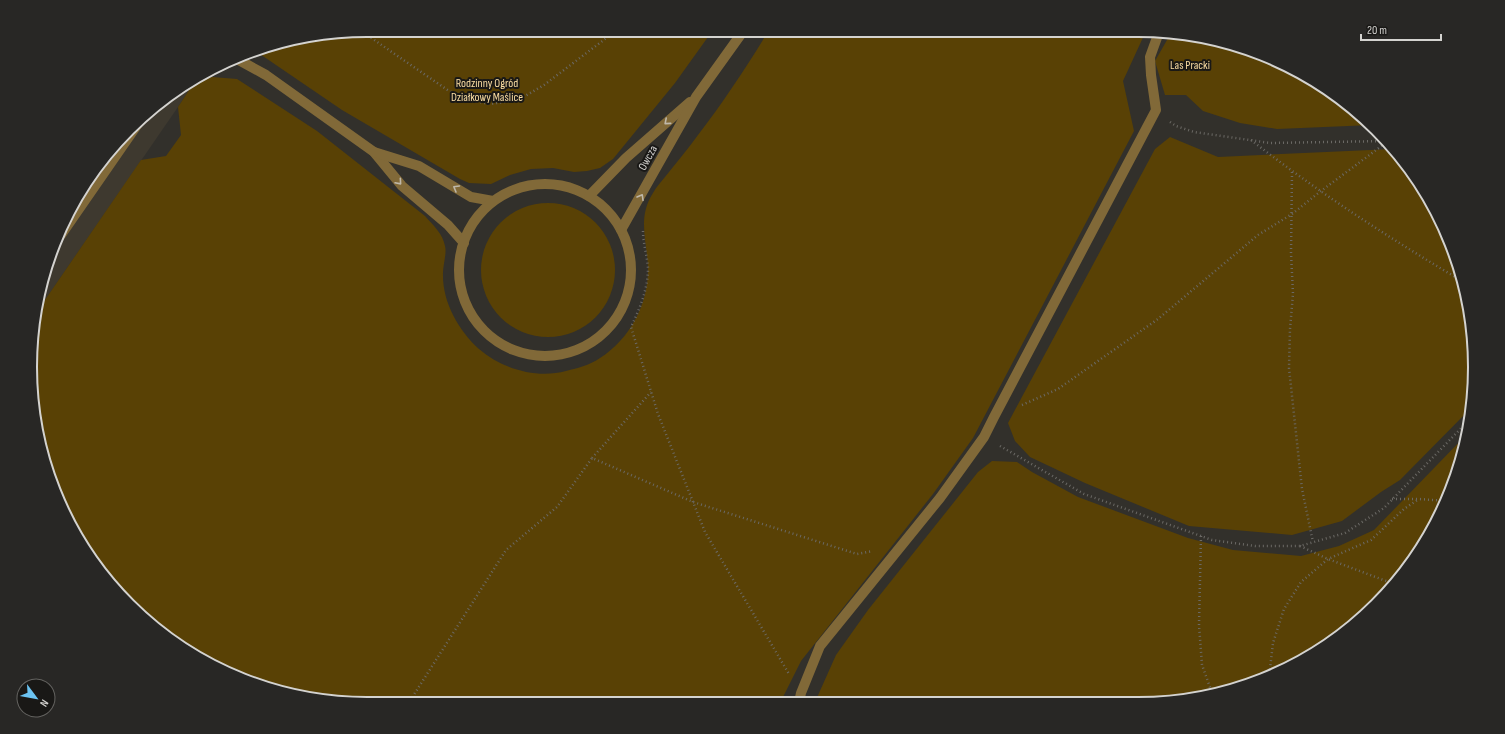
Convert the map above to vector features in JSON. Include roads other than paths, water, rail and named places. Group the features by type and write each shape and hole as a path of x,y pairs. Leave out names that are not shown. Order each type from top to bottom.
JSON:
{"street":[{"name":"Owcza","path":"621,230 696,97 739,37"},
{"path":"800,697 820,646 940,498 984,437 1156,110 1150,57 1157,38"},
{"path":"242,62 266,75 374,152 402,186 448,225 464,244"},
{"name":"Owcza","path":"589,196 626,158 696,97"},
{"path":"70,223 125,143"},
{"path":"374,152 419,166 471,197 493,201"},
{"path":"540,184 565,186 589,196 607,211 621,230 630,257 630,285 620,312 603,334 579,350 552,357 524,354 498,344 477,325 463,300 458,273 464,244 474,220 493,201 515,189 540,184"}],"park label":[{"name":"Las Pracki","path":"1190,65"},
{"name":"Rodzinny Ogród Działkowy Maślice","path":"487,90"}]}
